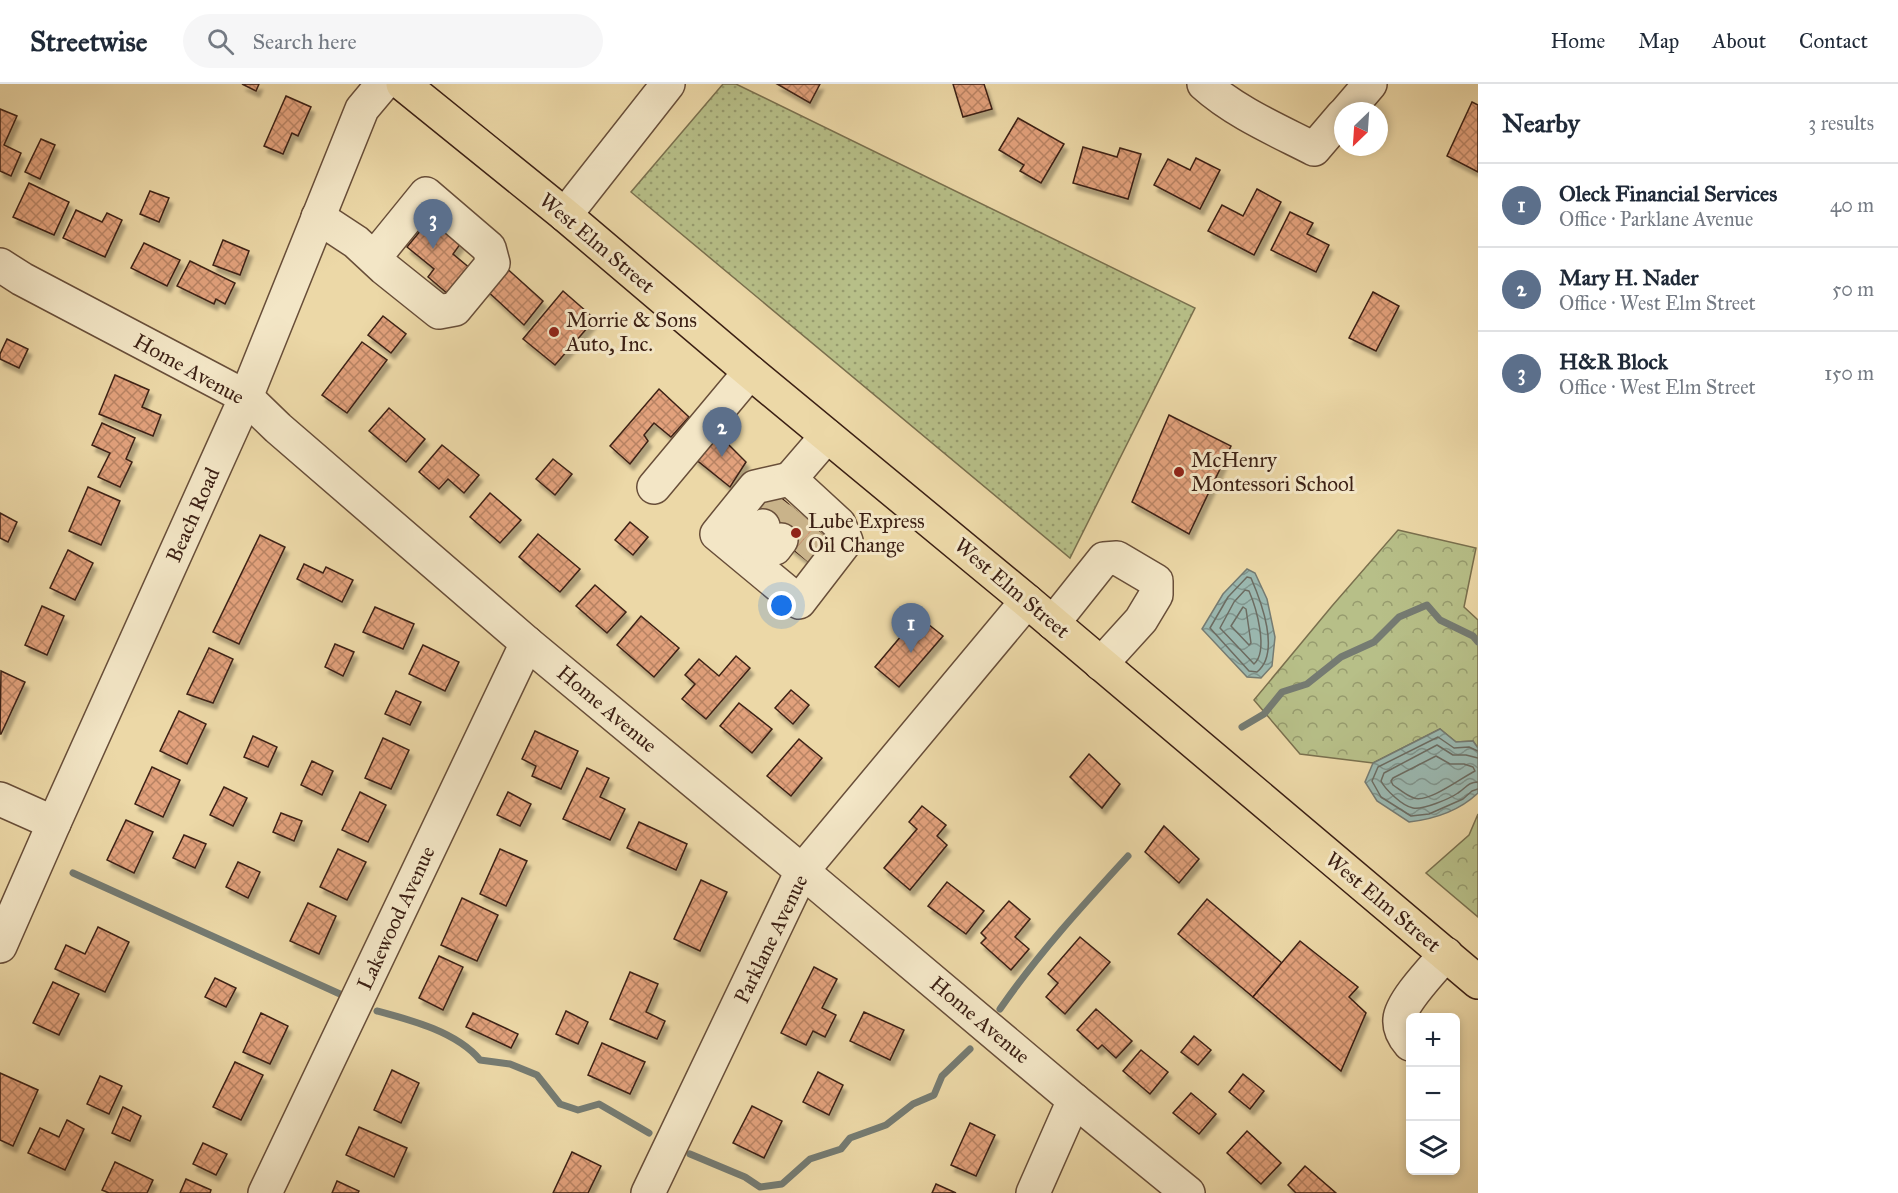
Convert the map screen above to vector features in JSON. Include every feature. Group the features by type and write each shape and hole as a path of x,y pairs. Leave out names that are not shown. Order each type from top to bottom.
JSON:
{"main road":[{"name":"West Elm Street","path":"404,84 565,215 750,372 1028,601 1478,982"}],"street":[{"name":"Beach Road","path":"0,946 246,397 362,109 383,84"},
{"path":"565,215 668,84"},
{"path":"1204,84 1218,96 1314,149 1334,126"},
{"path":"1355,102 1370,84"},
{"path":"318,217 356,242 379,263 439,312 455,309 493,263 489,248 426,194 379,263"},
{"name":"Home Avenue","path":"0,265 22,279 246,397 278,428 527,643 1188,1193"},
{"path":"654,487 750,372"},
{"path":"795,499 827,436"},
{"path":"755,487 795,499 824,541 846,541 799,602 784,589 764,542 717,534 755,487"},
{"path":"784,589 824,541"},
{"path":"1053,623 1104,559 1117,558 1156,580 1156,595 1142,620 1101,664"},
{"name":"Parklane Avenue","path":"648,1193 802,871 1028,601"},
{"name":"Lakewood Avenue","path":"265,1193 527,643"},
{"path":"0,799 54,823"},
{"path":"1406,1039 1403,1036 1400,1019 1404,1005 1446,954"},
{"path":"1033,1193 1074,1100"}],"green space":[{"path":"723,84 736,84 1195,308 1070,558 631,192"},
{"path":"1398,530 1476,548 1464,607 1478,620 1478,748 1473,741 1456,742 1440,729 1373,763 1300,754 1254,700"},
{"path":"1478,814 1478,917 1426,873 1469,835"}],"water":[{"path":"1247,569 1255,573 1267,599 1275,637 1272,666 1261,678 1247,677 1202,629 1223,594"},
{"path":"1440,729 1456,742 1473,741 1478,748 1478,793 1463,805 1446,813 1409,822 1377,801 1365,782 1373,763"}],"building":[{"path":"242,84 259,84 256,91"},
{"path":"777,84 820,84 810,103"},
{"path":"953,84 984,84 992,109 963,117"},
{"path":"286,96 311,107 298,136 292,133 283,154 264,146"},
{"path":"1472,102 1478,105 1478,172 1447,156"},
{"path":"0,109 17,116 4,145 21,153 11,176 0,171"},
{"path":"1018,118 1064,144 1041,183 1020,171 1024,165 999,150"},
{"path":"41,139 55,145 40,179 25,172"},
{"path":"1083,147 1117,157 1120,148 1141,154 1128,199 1073,183"},
{"path":"1196,158 1220,170 1200,209 1154,185 1168,159 1190,170"},
{"path":"29,183 69,202 54,235 13,217"},
{"path":"1257,189 1281,202 1254,255 1208,231 1222,205 1243,216"},
{"path":"150,191 169,198 159,222 140,214"},
{"path":"76,210 102,222 107,213 122,220 105,257 63,238"},
{"path":"1290,212 1313,223 1307,234 1329,245 1316,272 1271,250"},
{"path":"431,218 461,243 453,254 477,274 455,300 428,277 434,269 407,247"},
{"path":"223,240 249,251 240,275 213,265"},
{"path":"144,243 180,260 167,286 131,268"},
{"path":"190,261 235,283 225,304 216,299 214,304 177,286"},
{"path":"503,265 543,301 524,325 485,289"},
{"path":"563,291 595,319 555,365 523,339"},
{"path":"1373,292 1399,306 1376,351 1349,338"},
{"path":"383,316 406,334 391,353 368,335"},
{"path":"7,339 28,349 19,368 0,359"},
{"path":"362,342 387,360 347,413 322,395"},
{"path":"115,375 149,390 142,407 161,415 153,436 99,414"},
{"path":"659,389 689,417 671,437 654,423 644,435 648,441 630,464 610,446"},
{"path":"389,408 425,439 406,462 369,431"},
{"path":"1169,415 1231,446 1189,534 1132,502"},
{"path":"102,423 135,438 126,459 132,462 120,487 98,477 110,453 92,445"},
{"path":"714,430 746,462 730,487 694,458"},
{"path":"442,445 479,475 464,493 448,479 439,489 419,472"},
{"path":"553,459 572,474 555,495 536,479"},
{"path":"88,487 120,501 101,545 69,531"},
{"path":"490,493 521,520 500,543 470,517"},
{"path":"776,493 832,543 814,566 757,521"},
{"path":"0,513 17,522 8,542 0,538"},
{"path":"630,522 648,537 633,555 615,540"},
{"path":"538,534 580,569 560,592 519,557"},
{"path":"260,535 285,547 239,644 213,632"},
{"path":"68,550 93,563 75,600 50,588"},
{"path":"304,564 323,573 326,567 353,580 342,602 297,579"},
{"path":"595,585 626,612 607,633 576,606"},
{"path":"42,606 64,616 47,655 25,645"},
{"path":"375,607 414,624 403,649 363,632"},
{"path":"641,616 679,648 654,677 617,645"},
{"path":"918,616 943,636 899,687 875,667"},
{"path":"335,644 354,652 343,676 325,667"},
{"path":"423,645 459,662 445,691 409,674"},
{"path":"209,648 233,659 213,703 187,694"},
{"path":"736,656 750,668 706,719 682,699 695,684 685,675 699,659 719,676"},
{"path":"1,671 25,682 0,734"},
{"path":"791,690 809,705 793,724 775,708"},
{"path":"396,691 421,702 410,725 385,714"},
{"path":"739,703 772,729 752,753 720,726"},
{"path":"179,711 206,724 187,764 160,751"},
{"path":"535,731 578,751 561,789 532,776 536,766 522,759"},
{"path":"253,736 277,747 268,767 244,757"},
{"path":"383,738 409,750 391,789 365,778"},
{"path":"799,739 822,758 791,796 767,776"},
{"path":"1089,754 1120,784 1102,808 1070,777"},
{"path":"312,761 333,771 322,795 301,785"},
{"path":"152,767 180,780 163,817 135,804"},
{"path":"587,768 609,778 600,797 625,809 610,840 563,819"},
{"path":"224,787 247,798 233,826 210,815"},
{"path":"360,792 386,805 368,842 342,830"},
{"path":"508,792 531,804 520,826 497,815"},
{"path":"922,806 946,825 937,836 947,845 910,890 884,868 917,829 909,822"},
{"path":"281,813 302,821 294,841 273,832"},
{"path":"126,820 153,832 134,873 107,860"},
{"path":"639,822 687,844 676,870 627,848"},
{"path":"1164,826 1199,859 1179,883 1145,852"},
{"path":"184,835 206,844 195,868 173,858"},
{"path":"338,849 366,862 347,900 320,887"},
{"path":"500,849 527,861 506,906 480,894"},
{"path":"238,862 260,872 248,898 226,887"},
{"path":"701,880 727,892 700,951 674,939"},
{"path":"947,882 984,911 966,934 928,906"},
{"path":"462,898 498,915 477,961 441,945"},
{"path":"1207,899 1282,963 1253,997 1178,934"},
{"path":"1009,901 1030,919 1015,937 1029,949 1011,970 981,943 986,938 981,933"},
{"path":"308,903 336,916 319,954 290,941"},
{"path":"98,927 129,942 105,992 55,969 66,945 85,954"},
{"path":"1080,937 1110,962 1065,1014 1046,997 1058,983 1048,974"},
{"path":"1300,941 1358,987 1349,997 1366,1013 1341,1071 1253,997"},
{"path":"439,956 463,967 443,1010 419,998"},
{"path":"814,967 837,979 822,1008 836,1015 825,1037 813,1031 806,1045 781,1033"},
{"path":"630,972 658,984 646,1012 665,1021 657,1039 610,1019"},
{"path":"215,978 236,988 226,1007 205,997"},
{"path":"53,982 79,994 59,1035 33,1023"},
{"path":"1096,1009 1132,1041 1116,1058 1102,1045 1098,1049 1077,1030"},
{"path":"566,1011 588,1022 578,1044 556,1034"},
{"path":"864,1012 904,1030 890,1060 850,1041"},
{"path":"261,1013 288,1026 270,1064 243,1052"},
{"path":"473,1013 518,1034 511,1048 466,1027"},
{"path":"1194,1036 1211,1050 1198,1065 1181,1052"},
{"path":"602,1043 645,1062 630,1094 588,1075"},
{"path":"1141,1050 1168,1072 1150,1094 1123,1071"},
{"path":"235,1062 263,1075 241,1120 213,1107"},
{"path":"392,1070 419,1083 401,1123 374,1110"},
{"path":"818,1072 843,1085 829,1115 803,1102"},
{"path":"0,1073 38,1090 13,1146 0,1140"},
{"path":"1243,1074 1264,1091 1250,1109 1229,1092"},
{"path":"100,1076 122,1086 109,1114 87,1104"},
{"path":"1191,1093 1216,1114 1199,1134 1173,1113"},
{"path":"752,1106 782,1121 764,1158 733,1143"},
{"path":"123,1107 141,1116 130,1141 112,1133"},
{"path":"67,1120 84,1129 65,1170 28,1153 40,1128 59,1137"},
{"path":"970,1123 995,1135 976,1176 951,1165"},
{"path":"359,1127 407,1148 394,1177 346,1155"},
{"path":"1247,1131 1281,1163 1261,1184 1227,1153"},
{"path":"203,1143 227,1154 216,1175 193,1164"},
{"path":"572,1152 601,1166 588,1193 553,1193"},
{"path":"115,1162 153,1180 147,1193 109,1193 102,1190"},
{"path":"1305,1166 1336,1193 1296,1193 1288,1185"},
{"path":"186,1179 211,1190 210,1193 180,1193"},
{"path":"337,1181 359,1191 358,1193 332,1193"},
{"path":"936,1184 956,1193 932,1193"}],"waterway":[{"path":"1242,727 1264,714 1282,692 1307,684 1341,657 1374,642 1399,617 1427,605 1440,620 1473,636 1478,642"},
{"path":"1000,1009 1045,949 1128,856"},
{"path":"73,873 340,994"},
{"path":"377,1011 433,1028 459,1042 480,1060 510,1064 537,1075 560,1104 578,1110 599,1104 649,1133"},
{"path":"690,1154 745,1177 760,1187 782,1184 810,1159 841,1149 850,1138 886,1125 913,1104 934,1095 942,1076 970,1049"}],"tunnel":[{"path":"763,526 783,500"},
{"path":"781,540 802,515"},
{"path":"807,561 827,538"}],"place":[{"name":"H&R Block","path":"433,249"},
{"name":"Morrie & Sons Auto, Inc.","path":"554,332"},
{"name":"Mary H. Nader","path":"722,457"},
{"name":"McHenry Montessori School","path":"1179,472"},
{"name":"Lube Express Oil Change","path":"796,533"},
{"name":"Oleck Financial Services","path":"911,653"}]}
